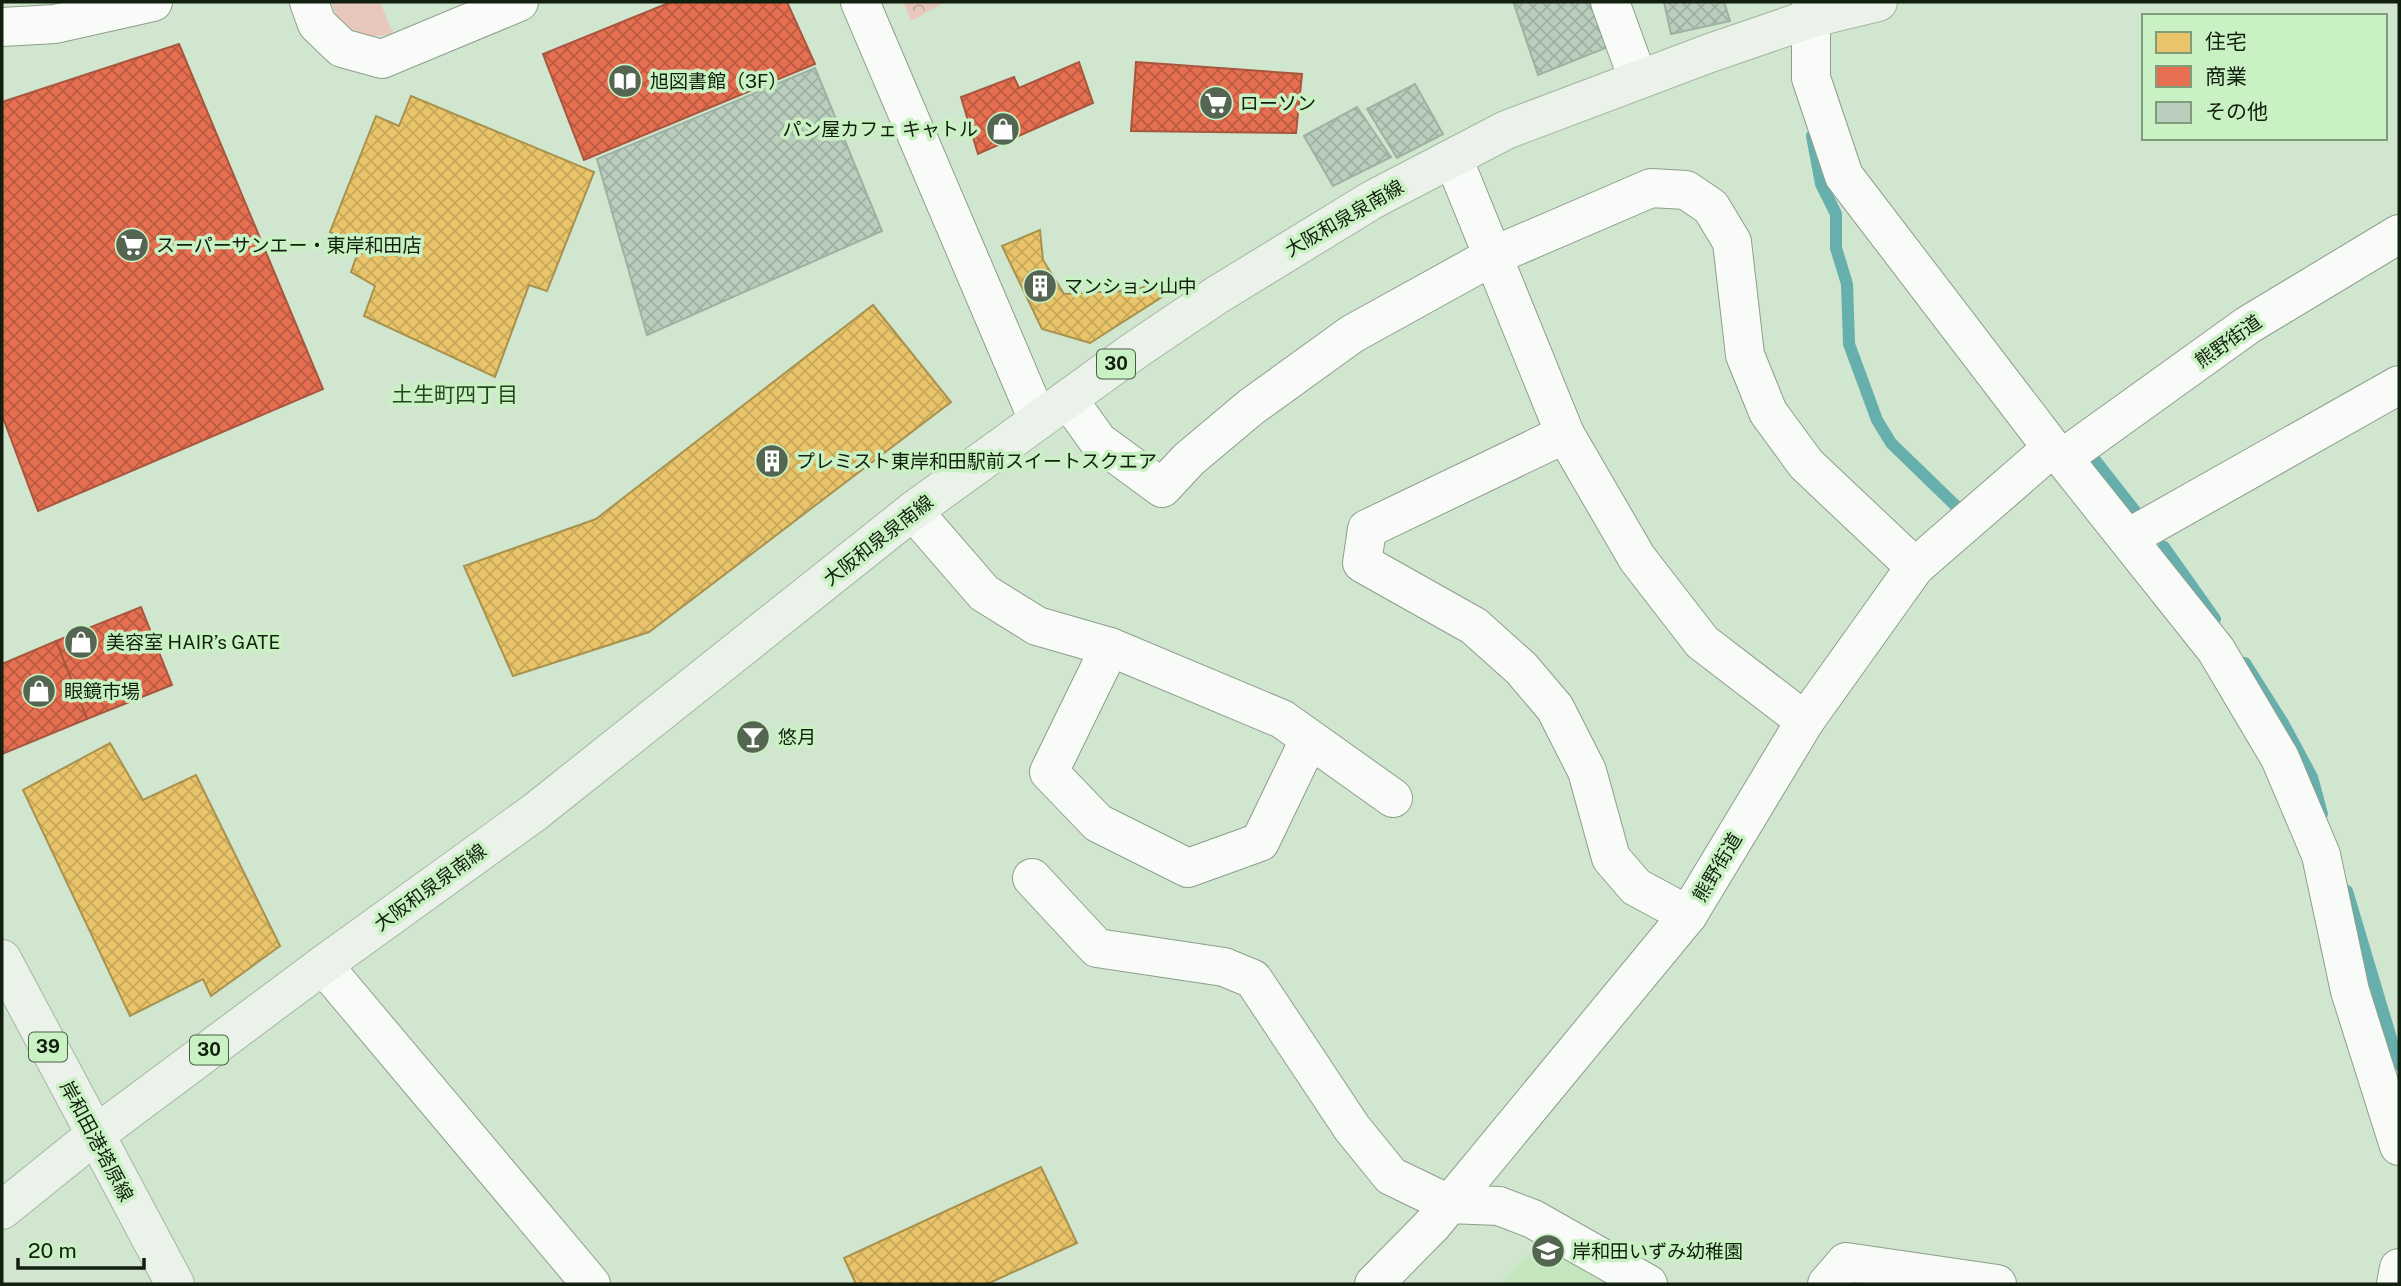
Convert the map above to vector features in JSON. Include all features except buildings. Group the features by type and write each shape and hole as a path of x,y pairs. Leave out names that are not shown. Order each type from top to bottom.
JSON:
{"main road":[{"name":"大阪和泉泉南線","path":"2,1210 95,1135 535,811 914,511 1196,309 1371,200 1506,130 1811,10 1878,2"},
{"name":"岸和田港塔原線","path":"2,959 175,1284"}],"street":[{"path":"2,27 55,24 153,2"},
{"path":"309,2 317,24 342,48 382,59 519,2"},
{"path":"860,2 1053,410 1162,488 1189,459 1251,407 1352,334 1493,256 1651,188 1686,190 1712,207 1732,242 1745,355 1768,412 1806,464 1915,568"},
{"path":"1610,2 1638,79"},
{"path":"1811,10 1811,78 1844,176 2058,453 2216,650 2280,758 2321,855 2350,991 2399,1146"},
{"path":"1453,158 1565,434 1637,558 1702,642 1805,721"},
{"name":"熊野街道","path":"1374,1284 1449,1204 1688,915 1805,721 1915,568 2058,453 2248,325 2399,233"},
{"path":"2128,538 2399,385"},
{"path":"1565,434 1367,529 1362,563 1474,626 1521,668 1555,708 1587,771 1611,858 1636,887 1688,915"},
{"path":"914,511 984,593 1037,626 1110,647 1282,719 1393,798"},
{"path":"1110,647 1049,772 1098,823 1188,868 1260,842 1310,740"},
{"path":"1032,878 1097,948 1224,967 1253,979 1352,1128 1391,1176 1449,1204 1499,1206 1533,1219 1648,1284"},
{"path":"323,965 591,1284"},
{"path":"1827,1284 1846,1262 1997,1284"},
{"path":"2396,1284 2399,1268"}],"shaded area":[{"name":"岸和田いずみ幼稚園","path":"1543,1240 1621,1284 1499,1284"}],"green space":[{"path":"332,2 380,2 393,33 373,36 355,31 340,20"},
{"path":"903,2 946,2 911,21"}],"waterway":[{"path":"1812,136 1821,184 1836,214 1836,248 1847,284 1849,344 1877,420 1891,443 1956,506"},
{"path":"2095,460 2135,511"},
{"path":"2164,547 2215,619"},
{"path":"2245,663 2283,723 2312,777 2322,814"},
{"path":"2347,891 2399,1065"}],"place":[{"name":"旭図書館（3F）","path":"625,81"},
{"name":"ローソン","path":"1216,103"},
{"name":"パン屋カフェ キャトル","path":"1003,129"},
{"name":"スーパーサンエー・東岸和田店","path":"132,245"},
{"name":"マンション山中","path":"1040,286"},
{"name":"プレミスト東岸和田駅前スイートスクエア","path":"772,461"},
{"name":"美容室 HAIR’s GATE","path":"81,642"},
{"name":"眼鏡市場","path":"39,691"},
{"name":"悠月","path":"753,737"},
{"name":"岸和田いずみ幼稚園","path":"1548,1251"}],"district":[{"name":"土生町四丁目","path":"455,395"}]}
